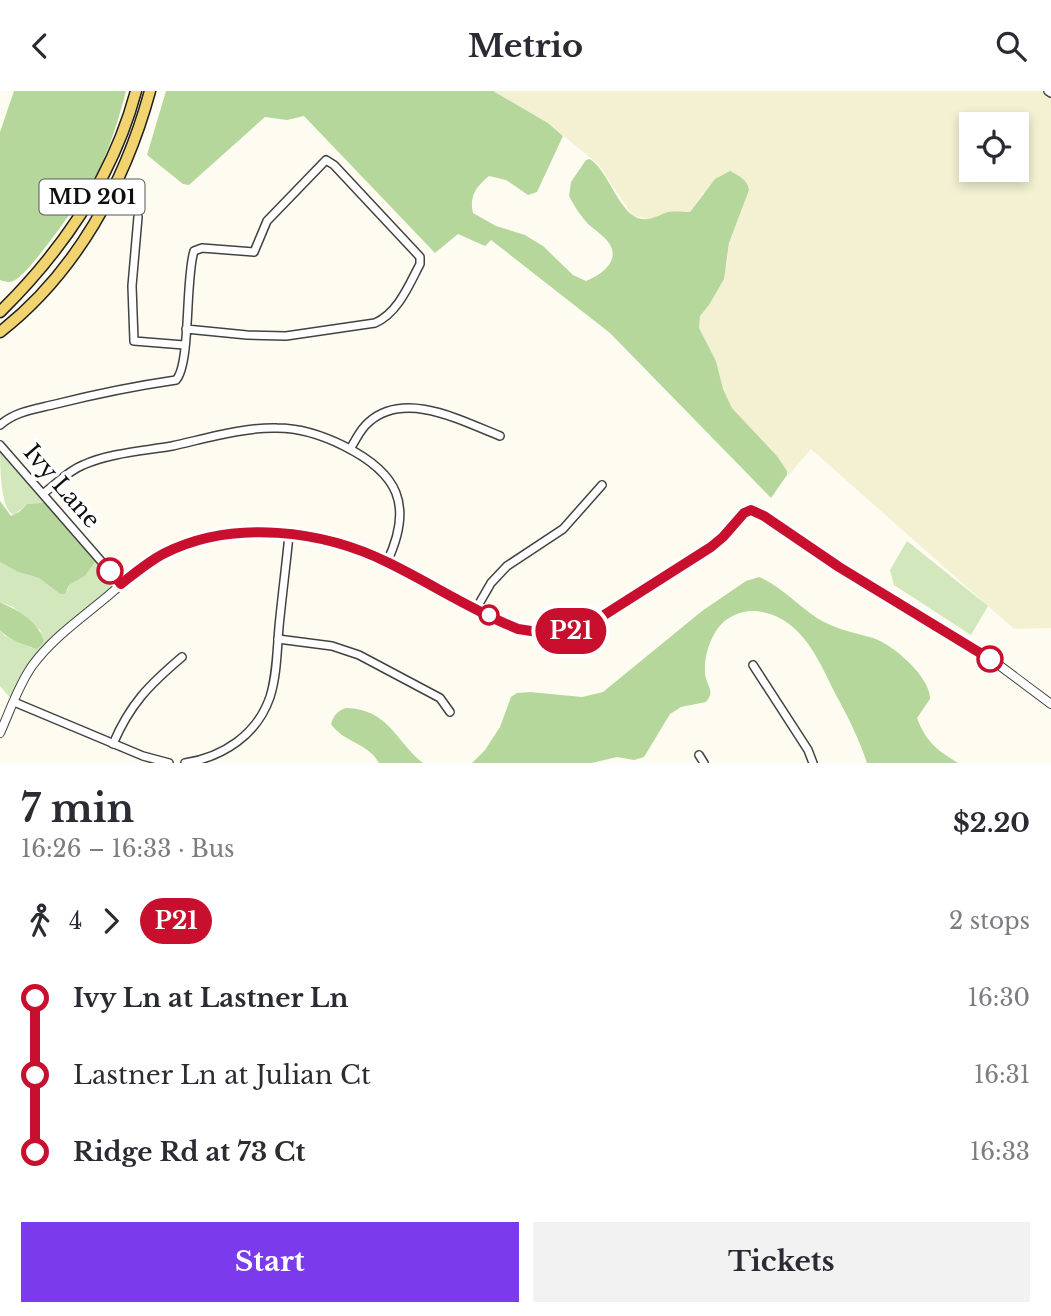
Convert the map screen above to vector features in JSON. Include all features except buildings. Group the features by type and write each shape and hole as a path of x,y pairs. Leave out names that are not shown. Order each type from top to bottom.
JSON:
{"main road":[{"name":"MD 201","path":"0,312 23,288 72,226 98,188 116,152 136,91"},
{"name":"MD 201","path":"0,333 49,285 95,223 125,165 150,91"},
{"path":"0,300 23,288"}],"street":[{"path":"0,425 28,410 96,394 176,380 183,368 184,345 194,251 202,248 254,252 267,221 326,160 334,165 399,233 420,260 397,305 386,317 375,323 286,335 247,335 186,329"},
{"path":"138,217 132,286 134,341 184,345"},
{"path":"350,449 370,421 397,409 432,411 500,436"},
{"path":"44,493 72,471 92,461 265,428 295,429 313,433 350,449 384,472 398,498 400,524 387,562"},
{"name":"Ivy Lane","path":"0,445 121,584"},
{"path":"477,609 491,583 507,566 563,529 602,485"},
{"path":"0,733 25,677 38,658 121,584 156,558 194,542 234,534 289,535 340,545 387,562 506,624 539,634 560,634 582,628 711,547 747,511 764,516 839,567 976,648 1051,705"},
{"path":"185,763 215,760 244,737 262,714 272,689 289,535"},
{"path":"278,639 332,646 359,655 440,698 450,712"},
{"path":"113,744 128,712 144,691 182,657"},
{"path":"753,665 808,750 813,763"},
{"path":"14,702 143,756 169,763"},
{"path":"699,755 704,763"}],"shaded area":[{"path":"493,91 1051,91 1051,628 1014,629 811,449 789,475 777,456 732,408 723,389 716,361 699,328 700,316 709,305 727,264 729,243 743,205 703,193 690,212 670,212 649,219 633,216 598,164 548,123"}],"green space":[{"path":"14,91 126,91 110,143 91,182 33,262 23,274 8,282 0,280 0,132"},
{"path":"166,91 493,91 548,123 563,136 537,192 528,195 506,180 489,176 475,192 473,213 496,226 525,235 543,246 573,275 586,281 608,267 613,256 609,243 585,221 569,196 571,182 586,160 590,159 597,165 627,210 642,219 668,212 690,212 715,179 730,171 739,176 749,190 729,243 724,279 700,316 699,328 716,361 723,389 732,408 777,456 787,475 771,498 610,333 491,240 485,246 458,234 435,253 304,116 287,120 265,117 189,185 183,184 147,155"},
{"path":"0,445 52,502 27,504 14,515 9,511 3,495"},
{"path":"0,501 11,516 27,504 52,502 99,557 85,576 69,585 65,594 60,594 39,578 18,572 0,562"},
{"path":"907,541 988,606 971,635 894,585 890,570"},
{"path":"99,557 121,584 38,658 14,702 0,686 0,630 5,636 32,648 41,631 13,607 0,602 0,562 18,572 39,578 60,594 85,576"},
{"path":"759,577 775,585 824,622 881,641 900,654 918,672 929,691 930,699 917,718 920,726 933,745 958,763 867,763 849,720 806,641 785,621 771,614 750,611 739,613 725,621 712,638 705,661 709,698 706,702 681,707 670,714 644,757 634,760 617,757 592,763 472,763 485,750 500,727 511,697 517,693 582,697 603,692 702,611 746,581"},
{"path":"0,602 21,613 37,628 44,642 37,649 12,639 0,630"},
{"path":"346,708 361,710 382,720 423,763 379,763 369,751 342,735 331,724 336,714"}],"bus line":[{"name":"P21","path":"110,571 121,584 167,552 219,536 259,533 310,537 361,551 387,562 518,629 539,634 560,634 590,624 716,544 744,513 751,510 990,659"}]}
